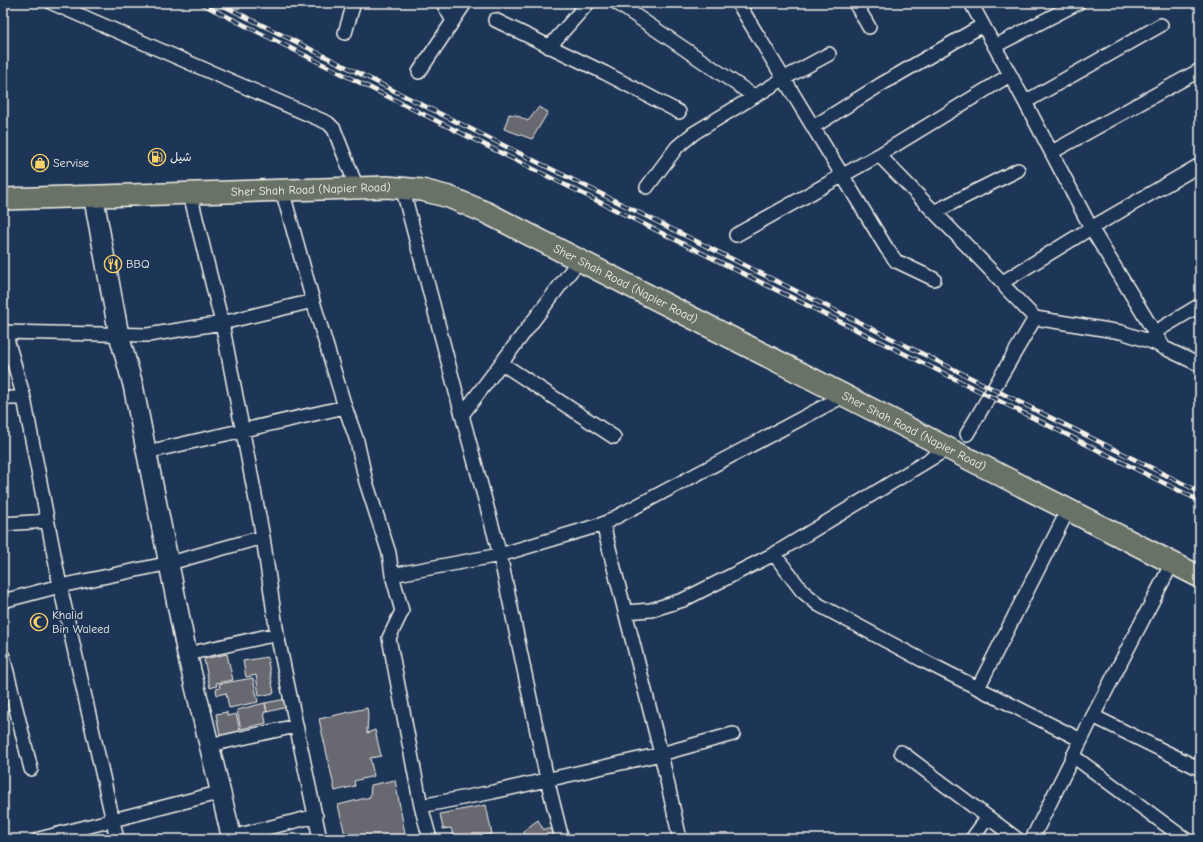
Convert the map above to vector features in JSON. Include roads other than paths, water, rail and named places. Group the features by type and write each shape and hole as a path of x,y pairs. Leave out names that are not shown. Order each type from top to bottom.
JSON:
{"main road":[{"name":"Sher Shah Road (Napier Road)","path":"3,208 192,202 258,195 387,187 422,190 449,197 487,213 1200,577"},
{"name":"Sher Shah Road (Napier Road)","path":"3,199 176,193 258,195"},
{"path":"95,205 119,335 133,385 170,563 187,654 222,792 232,838"}],"street":[{"path":"52,3 328,123 334,130 357,188"},
{"path":"345,33 354,3"},
{"path":"443,3 453,21"},
{"path":"419,72 465,3"},
{"path":"549,47 588,3"},
{"path":"617,3 754,96"},
{"path":"738,3 887,249 896,261 934,279"},
{"path":"856,3 869,27"},
{"path":"971,3 1052,152 1091,228 1164,348"},
{"path":"995,46 1078,3"},
{"path":"495,20 605,73 679,112"},
{"path":"813,127 880,85 984,25"},
{"path":"1025,102 1162,25"},
{"path":"647,187 677,148 694,132 783,79 829,54"},
{"path":"1052,152 1200,70"},
{"path":"736,235 879,155 1010,75"},
{"path":"879,155 1004,284 1034,318 1121,332 1152,342 1200,365"},
{"path":"1004,284 1006,280 1091,228 1200,166"},
{"path":"934,212 1018,170"},
{"path":"404,194 500,555 547,779 562,839"},
{"path":"284,197 313,301 345,407 357,441 366,482 389,553 392,575 402,610 389,638 421,806 430,839"},
{"path":"192,202 222,323 263,537 277,634 320,839"},
{"path":"462,415 574,267"},
{"path":"116,839 60,586 24,398 4,332 148,335 222,323 313,301"},
{"path":"1155,332 1200,305"},
{"path":"967,434 1034,318"},
{"path":"501,363 614,437"},
{"path":"3,398 24,398"},
{"path":"392,575 500,555 603,524 838,399"},
{"path":"147,452 345,407"},
{"path":"625,612 651,610 683,600 774,554 942,452"},
{"path":"978,688 1066,514"},
{"path":"3,524 47,521"},
{"path":"603,524 661,754 680,839"},
{"path":"3,601 60,586 170,563 263,537"},
{"path":"774,554 802,590 819,605 922,660 1081,740"},
{"path":"1032,839 1093,716 1169,569"},
{"path":"187,654 277,634"},
{"path":"3,656 30,769"},
{"path":"1093,716 1200,769"},
{"path":"210,745 296,726"},
{"path":"421,806 493,792 661,754 733,734"},
{"path":"901,752 1017,839"},
{"path":"1073,756 1185,839"},
{"path":"39,839 222,792"},
{"path":"232,838 316,816"},
{"path":"972,839 985,821 993,821"}],"railway":[{"path":"200,3 1200,501"},
{"path":"218,3 1200,492"}],"place":[{"name":"شیل","path":"157,157"},
{"name":"Servise","path":"40,163"},
{"name":"BBQ","path":"113,264"},
{"name":"Khalid Bin Waleed","path":"39,622"}]}
